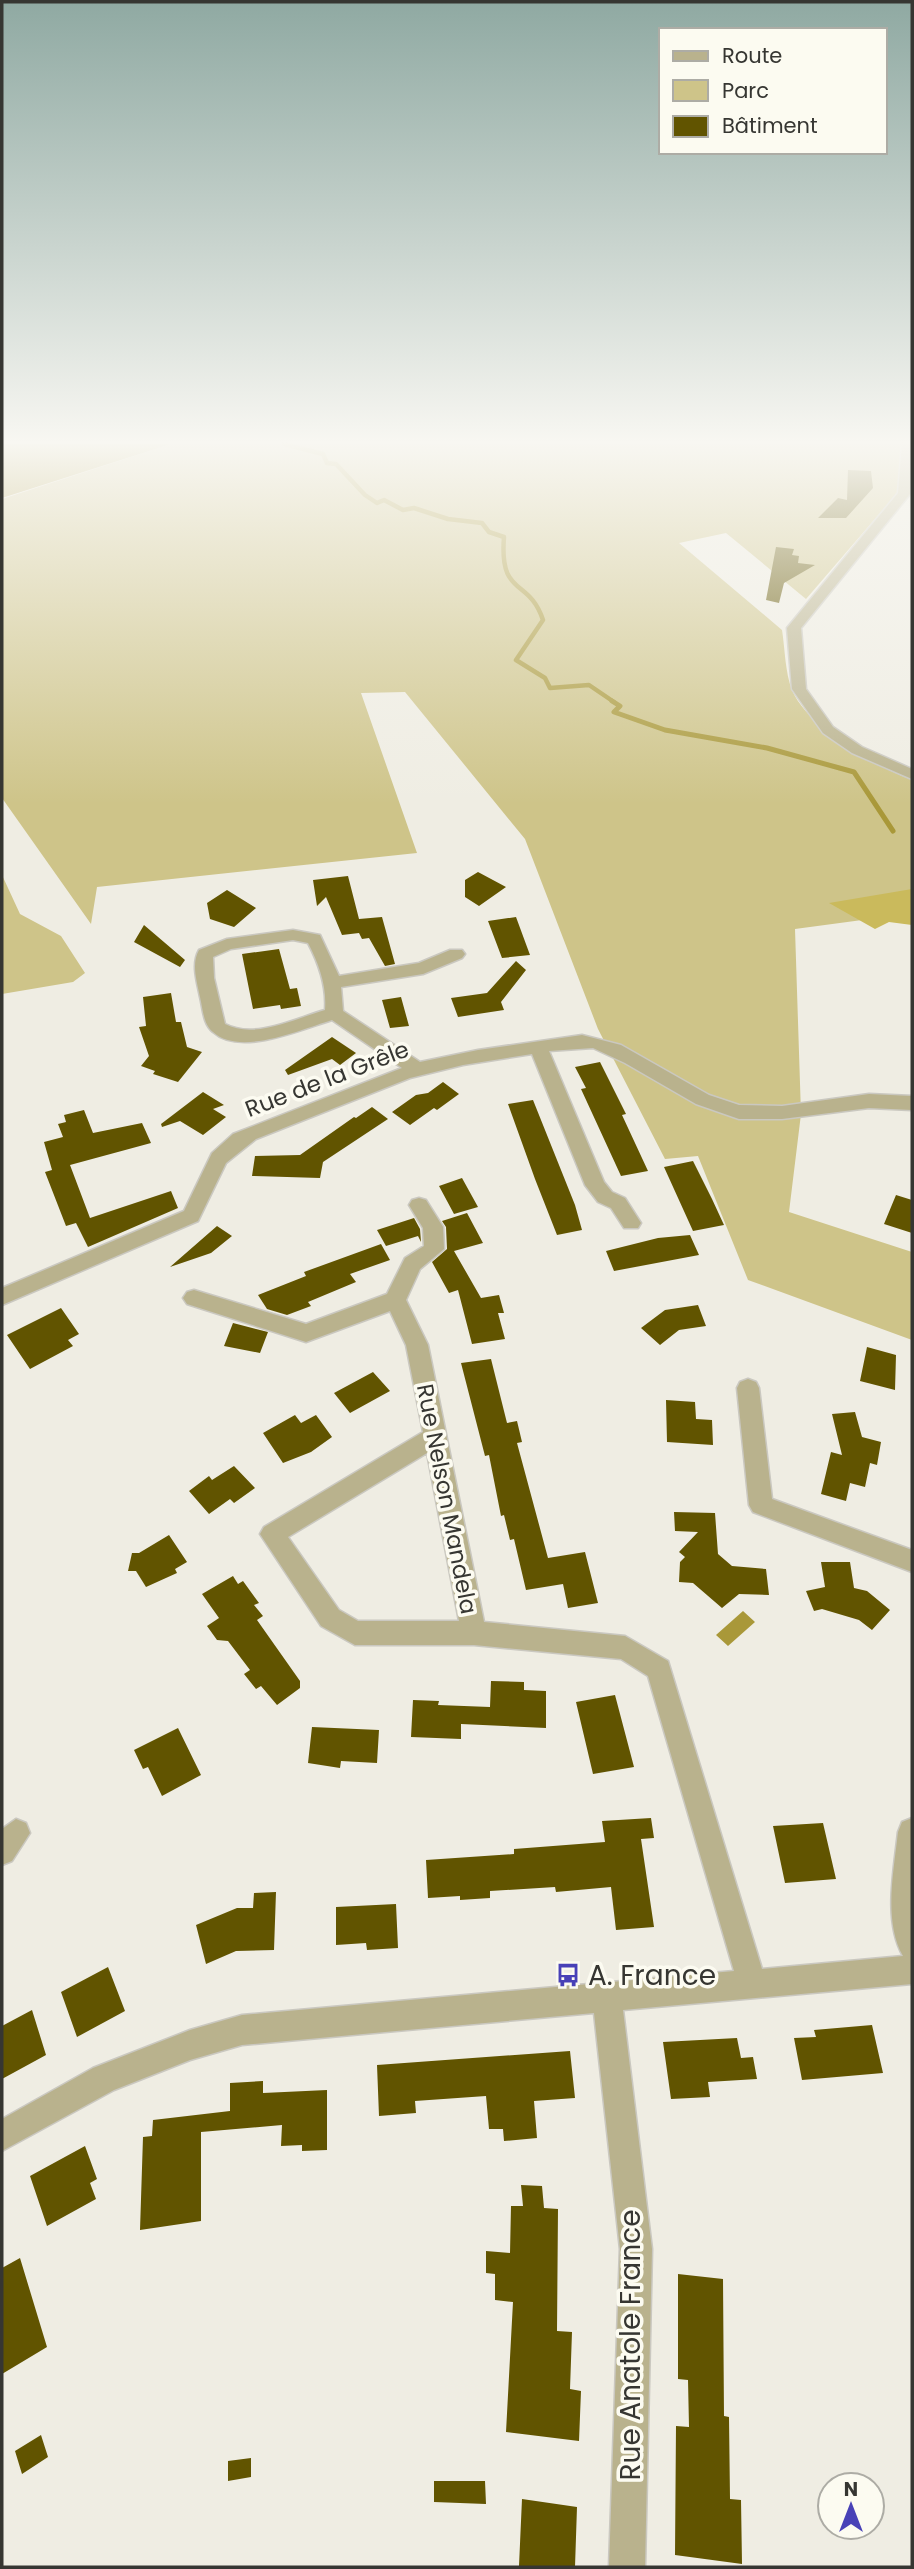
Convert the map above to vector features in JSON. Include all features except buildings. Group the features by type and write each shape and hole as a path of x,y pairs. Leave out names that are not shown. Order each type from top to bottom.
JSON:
{"street":[{"path":"845,564 794,628 799,689 828,730 857,750 912,774"},
{"path":"305,936 314,939 320,948 336,998 334,1013 257,1036 230,1034 220,1029 213,1020 205,954 213,948 227,944 305,936"},
{"path":"331,983 423,968 456,954"},
{"path":"334,1013 417,1069"},
{"name":"Rue de la Grêle","path":"2,1297 191,1216 200,1204 212,1169 225,1151 240,1139 315,1107 417,1069 479,1056 594,1042 667,1077 702,1099 737,1112 770,1114 889,1100 912,1102"},
{"path":"538,1047 595,1185 605,1196 618,1203 631,1223"},
{"path":"194,1298 306,1333 395,1300 412,1264 434,1249 433,1227 419,1205"},
{"name":"Rue Nelson Mandela","path":"395,1300 417,1345 474,1633 625,1648 659,1669 752,1984"},
{"path":"748,1388 761,1505 912,1561"},
{"path":"435,1436 272,1534 330,1618 355,1633 474,1633"},
{"path":"912,1832 905,1898 912,1946"},
{"path":"2,2136 104,2079 190,2045 242,2030 912,1970"},
{"name":"Rue Anatole France","path":"607,1998 636,2249 627,2567"}],"green space":[{"path":"2,564 704,564 782,630 792,690 812,718 844,744 912,780 912,920 892,916 795,929 801,1114 789,1212 912,1252 912,1340 748,1280 698,1156 665,1159 598,1029 525,839 405,692 361,693 417,853 97,887 91,924 2,798"},
{"path":"763,564 836,564 806,599"},
{"path":"2,875 20,914 61,936 85,973 73,982 2,994"}],"shaded area":[{"path":"912,889 912,925 889,922 875,929 829,903"},
{"path":"743,1611 755,1622 728,1646 716,1635"}],"waterway":[{"path":"505,564 510,579 530,597 543,620 516,660 545,678 550,688 589,685 614,702"},
{"path":"612,701 620,706 614,712 665,730 767,748 854,772 893,831"}],"place":[{"name":"A. France","path":"568,1975"}]}
